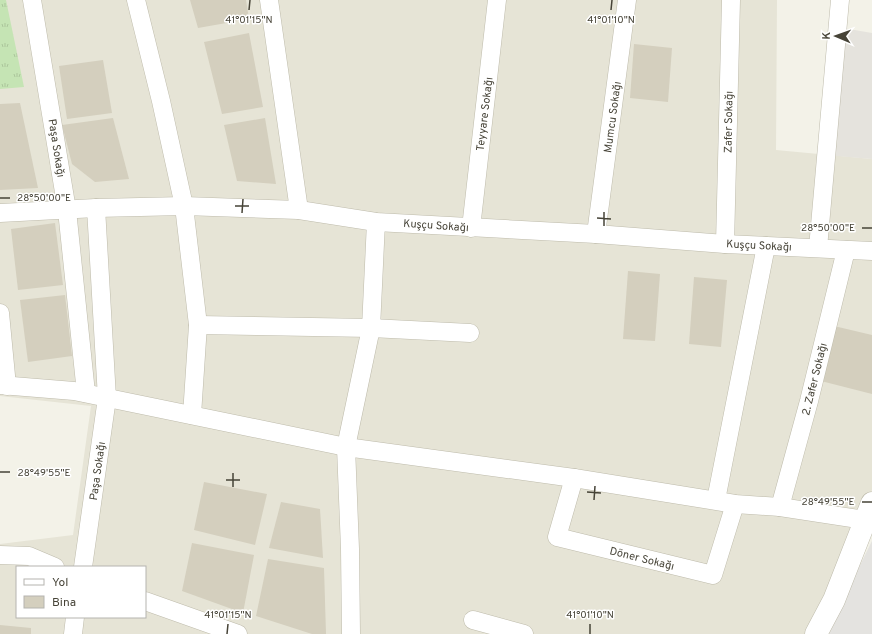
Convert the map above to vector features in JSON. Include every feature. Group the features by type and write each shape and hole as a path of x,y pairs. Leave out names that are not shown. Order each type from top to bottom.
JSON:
{"street":[{"name":"Paşa Sokağı","path":"32,0 67,210 86,393"},
{"path":"136,0 161,101 184,206 198,325 192,415"},
{"path":"269,0 299,210"},
{"name":"Teyyare Sokağı","path":"471,228 497,0"},
{"name":"Mumcu Sokağı","path":"596,234 627,0"},
{"name":"Zafer Sokağı","path":"725,244 731,0"},
{"path":"818,248 840,0"},
{"name":"Kuşçu Sokağı","path":"0,213 96,208 184,206 299,210 376,222 596,234 725,244 872,251"},
{"name":"Paşa Sokağı","path":"83,566 107,398 96,208"},
{"path":"351,634 350,549 346,447 371,328 376,222"},
{"path":"716,500 766,246"},
{"name":"2. Zafer Sokağı","path":"780,507 809,402 846,250"},
{"path":"0,313 4,385 86,393 346,447 574,478 735,504 870,516 834,600 816,634"},
{"path":"198,325 371,328 470,332"},
{"name":"Döner Sokağı","path":"574,478 557,537 714,576 735,504"},
{"path":"0,555 29,556 53,566"},
{"path":"146,601 238,634"},
{"path":"73,634 75,618"},
{"path":"473,620 524,634"}],"shaded area":[{"path":"0,0 777,0 776,150 872,159 872,490 807,634 0,634 0,544 73,535 91,406 0,396"},
{"path":"837,27 872,33 872,159 825,155"},
{"path":"872,541 872,634 826,634"}],"green space":[{"path":"0,0 6,0 24,87 0,89"}],"building":[{"path":"190,0 246,0 249,19 198,28"},
{"path":"249,33 263,107 222,114 204,42"},
{"path":"634,44 672,48 668,102 630,98"},
{"path":"103,60 112,113 67,119 59,66"},
{"path":"20,103 38,188 0,190 0,104"},
{"path":"113,118 129,179 95,182 72,164 62,125"},
{"path":"265,118 276,184 237,181 224,125"},
{"path":"55,223 63,285 18,290 11,229"},
{"path":"628,271 660,274 655,341 623,339"},
{"path":"694,277 727,280 721,347 689,344"},
{"path":"65,295 72,356 28,362 20,300"},
{"path":"834,326 872,335 872,394 821,381"},
{"path":"204,482 267,494 255,545 194,530"},
{"path":"281,502 320,509 323,558 269,548"},
{"path":"192,543 254,555 243,613 182,591"},
{"path":"268,559 324,568 326,634 312,634 256,616"},
{"path":"0,625 31,628 31,634 0,634"}]}
